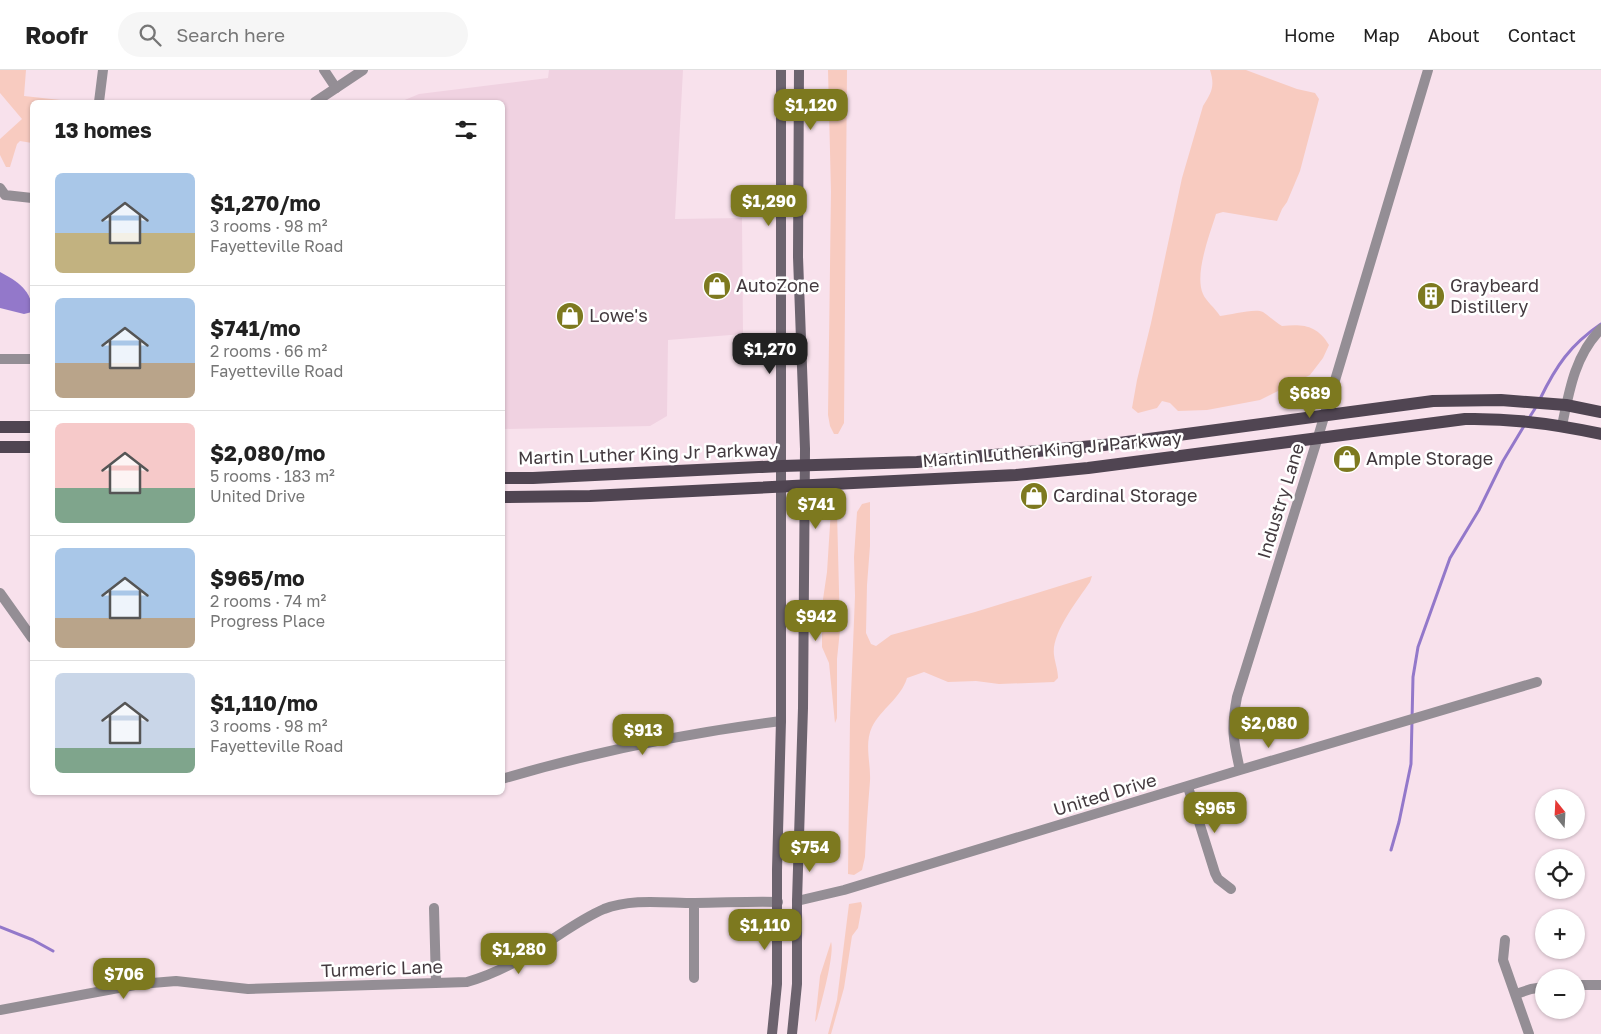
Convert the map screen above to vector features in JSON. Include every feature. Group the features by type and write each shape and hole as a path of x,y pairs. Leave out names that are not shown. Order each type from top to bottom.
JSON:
{"main road":[{"path":"772,1034 777,984 777,870 781,721 781,70"},
{"path":"792,1034 797,984 797,901 803,708 804,466 798,257 799,70"},
{"name":"Martin Luther King Jr Parkway","path":"505,478 917,462 1070,449 1433,401 1501,400 1566,405 1601,412"},
{"name":"Martin Luther King Jr Parkway","path":"505,497 590,496 1035,473 1143,461 1465,419 1518,420 1601,434"},
{"path":"0,427 30,427"},
{"path":"0,448 30,448"}],"street":[{"path":"99,100 102,70"},
{"path":"324,70 336,88"},
{"path":"318,100 362,70"},
{"name":"Industry Lane","path":"1240,770 1233,742 1233,721 1237,697 1318,437 1428,70"},
{"path":"0,188 5,195 30,198"},
{"path":"1562,426 1573,377 1579,361 1586,347 1601,329"},
{"path":"0,360 30,359"},
{"path":"0,593 30,635"},
{"name":"United Drive","path":"797,901 844,890 1537,682"},
{"path":"505,778 572,759 636,745 781,721"},
{"path":"1188,787 1214,873 1218,879 1231,889"},
{"name":"Turmeric Lane","path":"0,1010 140,984 176,981 248,990 467,982 494,973 521,960 580,921 606,908 629,904 778,902"},
{"path":"694,903 694,978"},
{"path":"434,908 436,983"},
{"path":"1505,940 1503,960 1530,1034"},
{"path":"1585,985 1601,985"},
{"path":"1516,994 1535,988"}],"shaded area":[{"path":"0,70 26,70 24,96 61,100 30,100 30,143 20,141 17,144 10,167 6,167 0,155 0,139 22,119 0,93"},
{"path":"549,70 683,70 675,219 742,218 743,334 668,340 667,416 650,426 505,429 505,100 405,100 419,94 548,78"},
{"path":"828,70 847,70 844,423 838,434 834,434 828,415 831,192"},
{"path":"1210,70 1246,70 1297,89 1315,93 1319,99 1300,171 1277,221 1223,212 1216,214 1200,276 1203,294 1220,316 1249,311 1263,312 1282,326 1297,325 1309,327 1320,333 1329,345 1323,358 1310,375 1260,400 1207,410 1178,411 1170,403 1162,401 1157,408 1138,413 1132,408 1137,380 1182,178 1203,106 1212,89"},
{"path":"0,272 18,283 27,292 30,298 30,312 24,314 0,308"},
{"path":"870,502 866,633 871,644 876,646 891,635 975,612 1092,576 1090,582 1066,617 1057,637 1054,655 1058,678 1054,682 999,684 976,681 948,682 924,672 907,678 900,692 872,727 868,740 870,781 865,857 862,870 854,875 848,874 850,719 855,596 854,557 857,512 862,504"},
{"path":"831,509 837,512 840,630 837,659 837,718 835,723 829,663 822,647 822,606 827,572"},
{"path":"861,902 858,928 852,936 844,988 831,1034 828,1034 837,1000 849,904"},
{"path":"831,942 829,967 815,1022 820,976"}],"waterway":[{"path":"1540,399 1558,366 1572,348 1601,324"},
{"path":"1529,418 1536,407"},
{"path":"1391,850 1411,764 1413,677 1418,647 1450,558 1479,510 1503,461 1524,426"},
{"path":"0,927 33,940 53,951"}],"place":[{"name":"AutoZone","path":"717,286"},
{"name":"Graybeard Distillery","path":"1431,296"},
{"name":"Lowe's","path":"570,316"},
{"name":"Ample Storage","path":"1347,459"},
{"name":"Cardinal Storage","path":"1034,496"}]}
